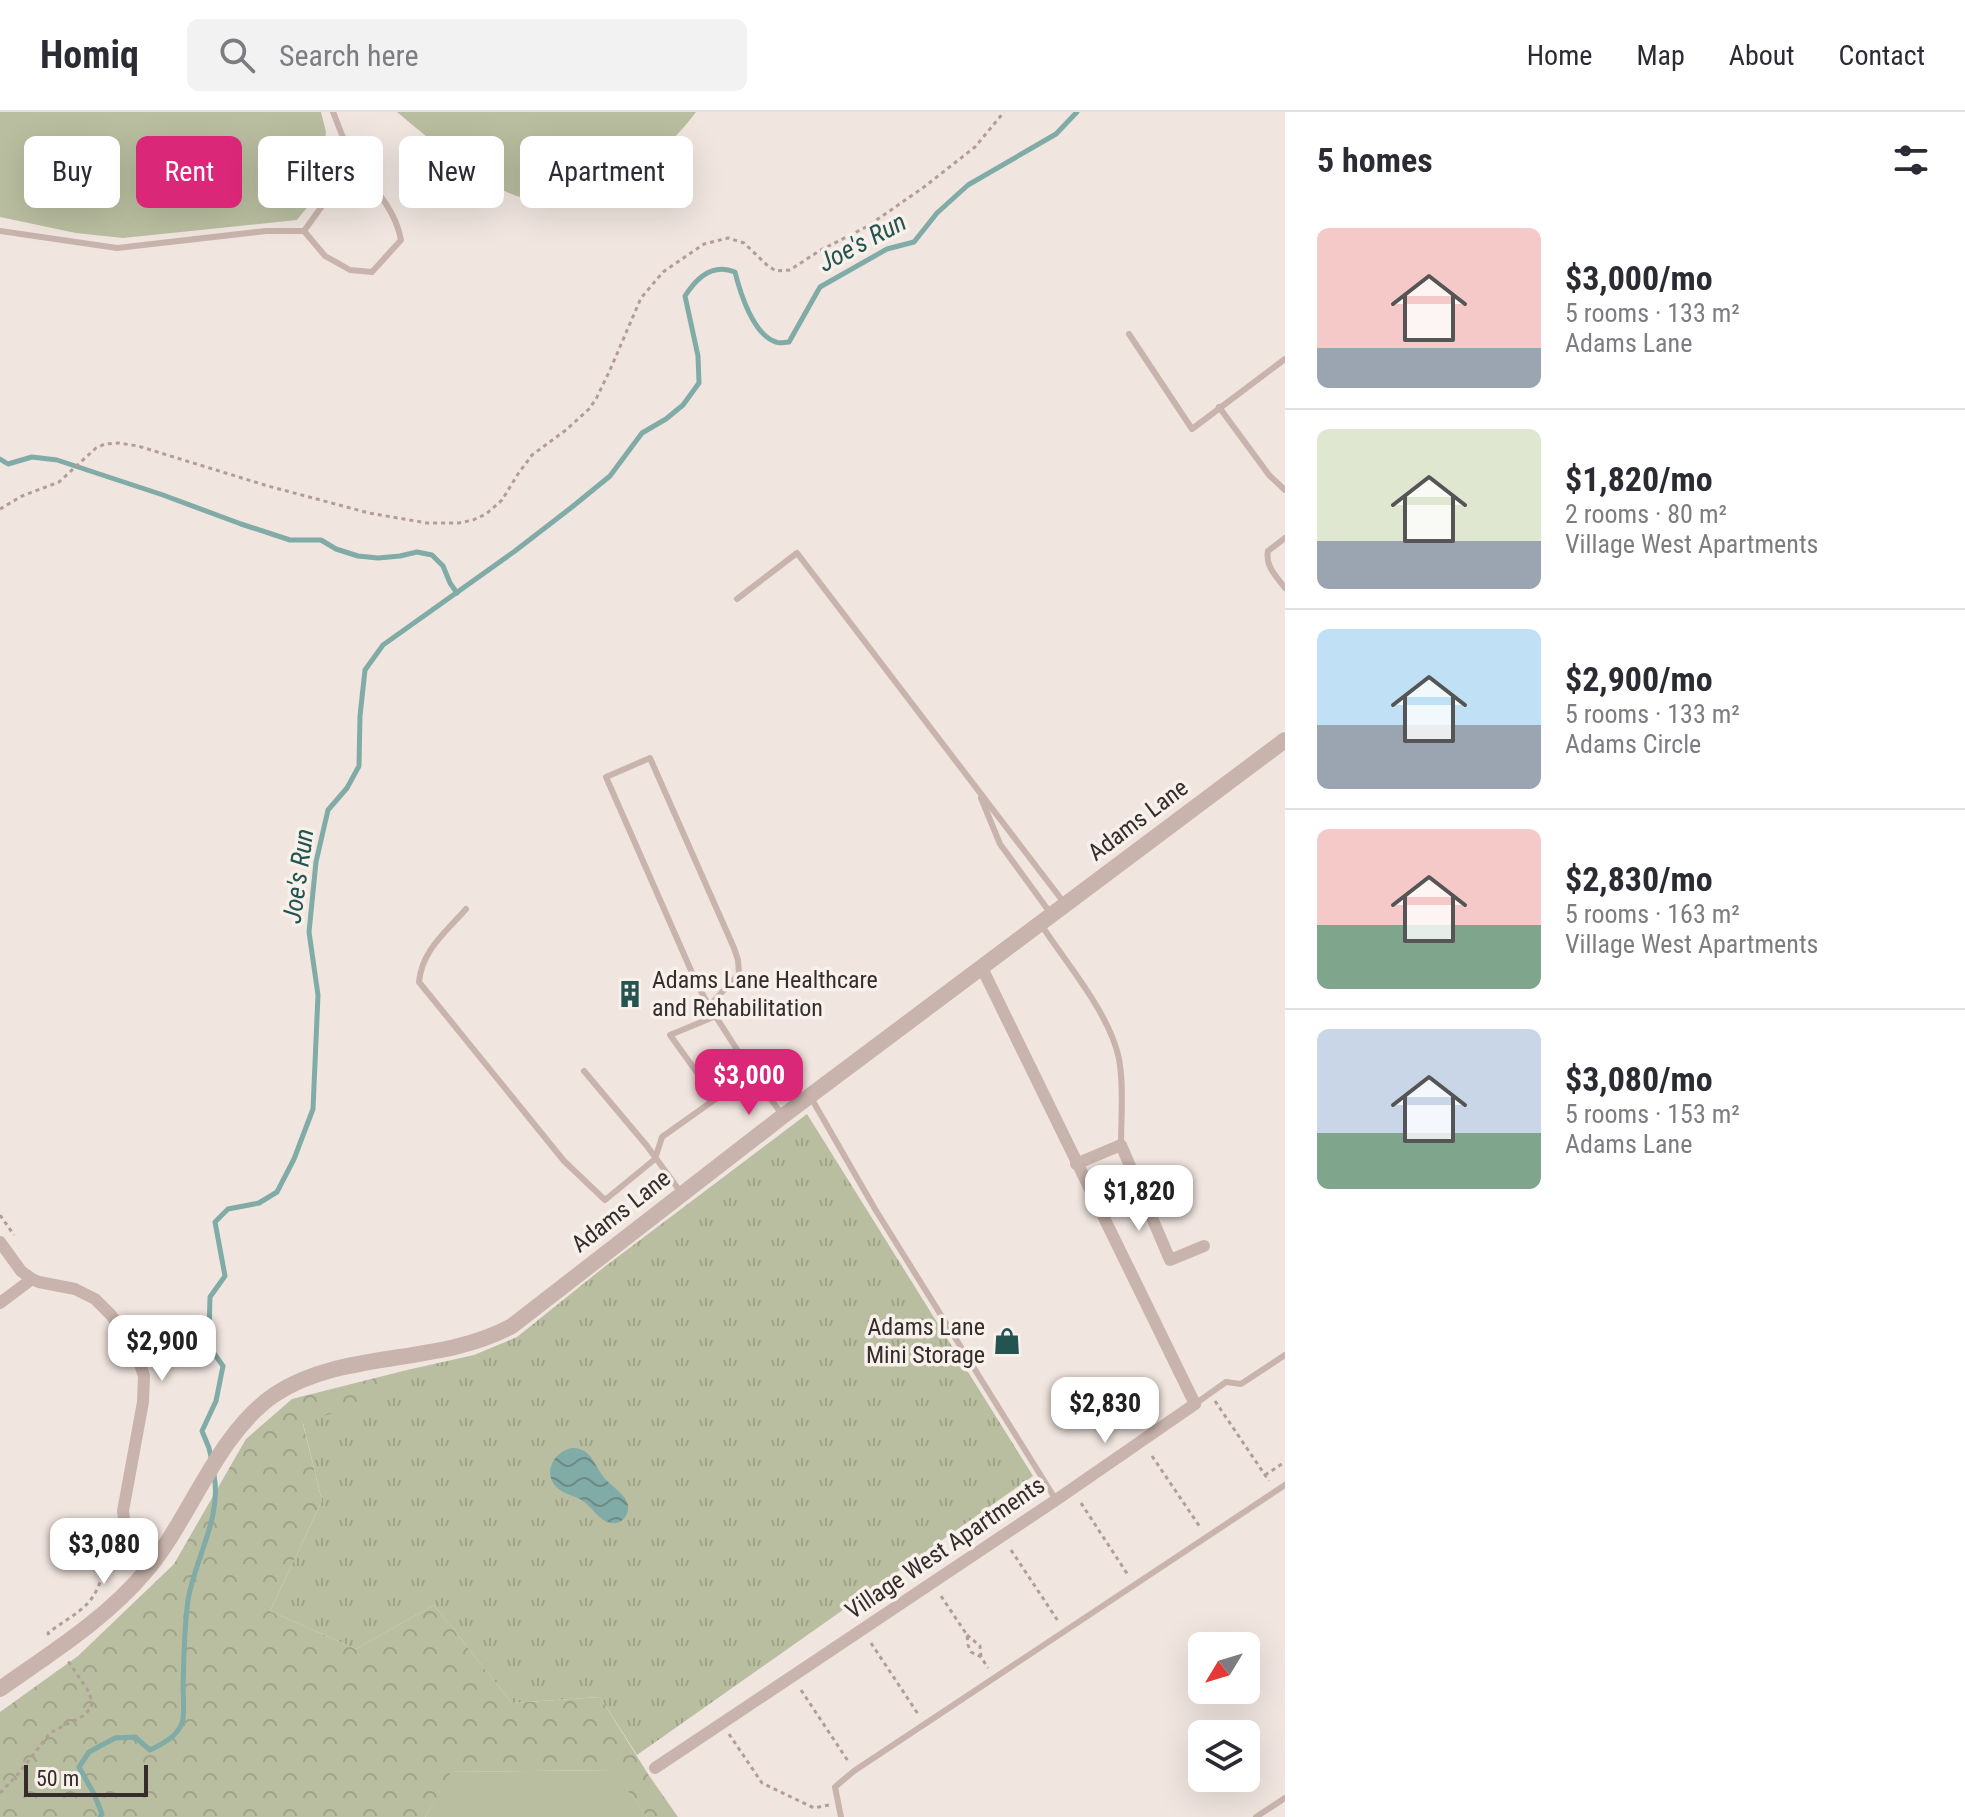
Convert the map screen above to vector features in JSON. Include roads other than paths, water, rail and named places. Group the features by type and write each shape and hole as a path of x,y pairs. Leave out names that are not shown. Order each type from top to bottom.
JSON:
{"street":[{"name":"Adams Lane","path":"0,1689 100,1616 146,1571 219,1457 255,1409 295,1383 338,1369 470,1344 512,1326 783,1116 1285,740"},
{"path":"981,966 1195,1404"},
{"path":"1076,1164 1121,1145 1170,1260 1204,1246"},
{"path":"0,1242 21,1271 32,1279 75,1289 95,1299 129,1339 138,1358 144,1376 143,1402 123,1511 124,1529 146,1571"},
{"path":"0,1303 32,1279"},
{"name":"Village West Apartments","path":"655,1768 1195,1404"}],"lane":[{"path":"333,112 342,136"},
{"path":"0,231 117,248 266,231 304,231 325,256 350,270 372,272 401,240 398,224 383,199"},
{"path":"304,231 321,208"},
{"path":"1129,334 1192,429 1285,359"},
{"path":"1219,407 1269,475 1285,490"},
{"path":"1285,538 1268,551 1267,557 1268,564 1285,588"},
{"path":"737,599 797,553 978,791 1052,914 1111,1033 1119,1059 1121,1145"},
{"path":"709,1006 739,974 738,960 650,758 606,777 709,1006 783,1116"},
{"path":"978,791 1000,844 1052,914"},
{"path":"466,909 427,954 419,982 564,1161 605,1200 655,1159 662,1137 752,1073"},
{"path":"716,1016 670,1035 716,1099"},
{"path":"584,1071 647,1146 682,1194"},
{"path":"810,1096 875,1209 1056,1500"},
{"path":"1195,1404 1226,1382 1241,1384 1285,1355"},
{"path":"841,1817 835,1787 854,1771 1285,1485"},
{"path":"1256,1817 1285,1798"}],"water":[{"path":"571,1448 588,1454 624,1497 628,1508 621,1521 604,1520 583,1501 554,1484 551,1466 559,1455"}],"waterway":[{"name":"Joe's Run","path":"212,1461 202,1431 216,1401 223,1366 213,1352 209,1333 210,1297 225,1276 215,1222 228,1209 259,1203 277,1192 294,1159 313,1109 318,995 309,932 316,862 328,810 347,788 359,766 365,670 383,645 515,551 610,476 642,433 683,405 699,383 698,356 685,296 700,278 720,269 735,272 754,322 768,338 781,343 789,342 820,287 887,249 914,242 937,213 968,185 1056,134 1077,112"},
{"path":"0,459 8,464 32,457 57,460 290,540 321,540 358,556 378,558 417,552 432,555 443,566 457,593"},
{"name":"Joe's Run","path":"100,1817 102,1814 94,1794 79,1767 89,1752 115,1738 135,1737 150,1750 173,1736 182,1723 188,1600 211,1522 214,1475"}],"place":[{"name":"Adams Lane Healthcare and Rehabilitation","path":"630,994"},
{"name":"Adams Lane Mini Storage","path":"1007,1341"}]}
